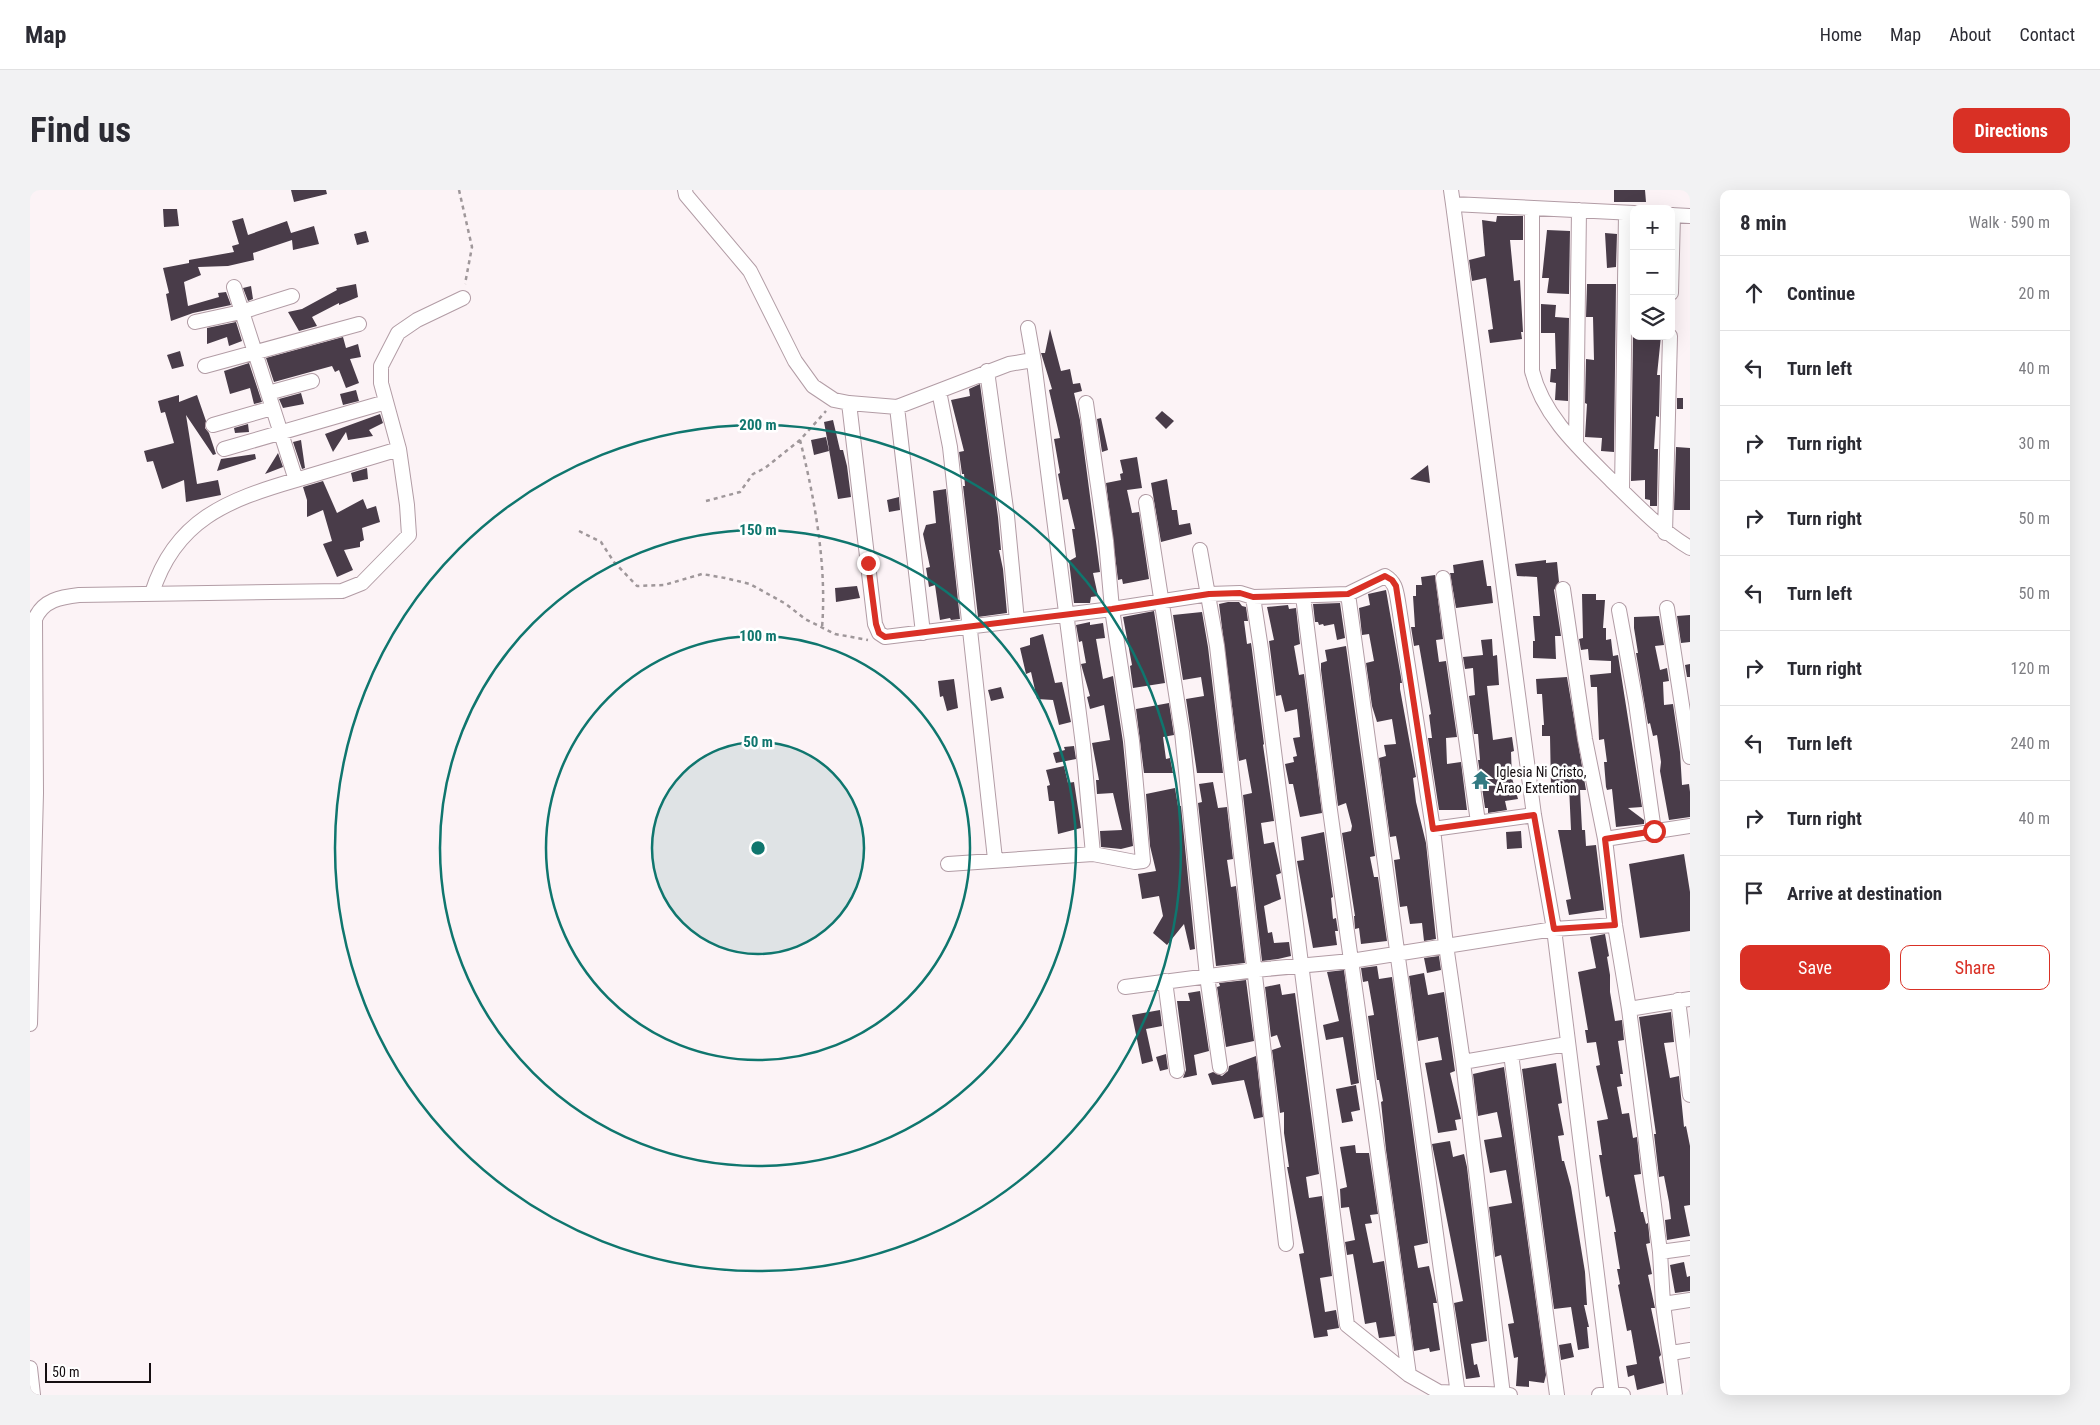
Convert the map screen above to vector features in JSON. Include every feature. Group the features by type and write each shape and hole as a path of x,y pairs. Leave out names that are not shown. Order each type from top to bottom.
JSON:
{"street":[{"path":"685,190 686,195 750,271 795,361 814,386 834,400 849,403 898,406 1008,364 1034,362"},
{"path":"1612,1395 1554,929 1534,815 1452,197 1532,208 1630,213 1622,490"},
{"path":"1532,208 1532,371 1536,386 1551,414 1576,444 1665,533 1690,548"},
{"path":"1576,444 1579,210"},
{"path":"1675,215 1690,216"},
{"path":"234,287 296,480"},
{"path":"195,322 242,312 292,296"},
{"path":"30,1024 36,793 34,611 56,598 79,595 342,591 362,583 409,535 399,449 381,383 380,366 398,333 417,320 463,298"},
{"path":"205,366 358,324"},
{"path":"1028,328 1034,362 1083,745 1093,854"},
{"path":"1665,533 1670,340"},
{"path":"987,371 1007,516 1017,621"},
{"path":"268,393 312,381"},
{"path":"939,391 950,447 995,859"},
{"path":"224,449 386,402"},
{"path":"849,403 876,624 879,633 885,637 1112,609 1209,594 1240,593 1253,597 1348,594 1385,576 1392,580 1396,586 1433,829 1503,1395"},
{"path":"948,864 995,859 1093,854 1135,862 1143,861 1132,741 1112,609 1106,541 1086,403"},
{"path":"898,406 923,633"},
{"path":"213,425 272,408"},
{"path":"152,593 160,570 180,539 198,521 225,505 296,480 399,449"},
{"path":"1146,502 1182,732 1207,976 1220,1068"},
{"path":"1200,550 1209,594 1286,1244"},
{"path":"1443,578 1478,822"},
{"path":"1563,589 1585,739 1605,839 1615,925 1629,1009 1660,1252 1663,1304 1676,1395"},
{"path":"1348,594 1458,1394"},
{"path":"1303,596 1351,961 1409,1375"},
{"path":"1253,597 1348,1325 1409,1375 1439,1392 1511,1395"},
{"path":"1667,608 1690,757"},
{"path":"1618,610 1636,703 1654,831"},
{"path":"1433,829 1534,815"},
{"path":"1605,839 1690,826"},
{"path":"1125,987 1255,970 1351,961 1554,929 1615,925"},
{"path":"1165,981 1177,1071"},
{"path":"1629,1009 1684,1000 1690,1095"},
{"path":"1463,1062 1568,1044"},
{"path":"1511,1054 1557,1395"},
{"path":"1660,1252 1690,1248"},
{"path":"1663,1304 1690,1300"},
{"path":"1671,1353 1690,1350"},
{"path":"30,1368 32,1395"},
{"path":"1599,1395 1623,1395"}],"path":[{"path":"459,190 472,247 463,298"},
{"path":"706,501 740,492 753,474 765,468 800,440 834,400"},
{"path":"800,440 812,495 819,548 824,602 822,628"},
{"path":"579,531 601,542 614,562 637,586 664,584 702,574 717,576 750,584 786,604 804,619 835,634 858,639 885,637"}],"building":[{"path":"291,190 326,190 327,194 294,202"},
{"path":"1614,190 1645,190 1646,202 1614,202"},
{"path":"163,209 177,209 179,226 164,227"},
{"path":"1497,216 1523,216 1523,240 1510,240 1514,281 1520,280 1523,332 1521,332 1522,339 1490,343 1488,330 1493,329 1486,278 1472,281 1469,260 1485,256 1482,220 1496,222"},
{"path":"243,218 248,235 287,221 291,233 314,226 319,244 293,250 292,240 253,253 254,260 228,266 198,267 201,275 184,282 188,306 219,297 218,293 226,292 231,305 193,313 171,321 166,294 169,293 163,268 189,263 189,260 234,252 232,246 239,244 232,221"},
{"path":"1547,230 1570,231 1569,294 1547,293 1549,278 1542,278"},
{"path":"366,231 369,242 357,245 354,234"},
{"path":"1605,233 1617,234 1616,267 1607,268"},
{"path":"356,284 358,297 339,305 339,303 312,317 317,326 299,331 288,312 302,309 337,290 336,288"},
{"path":"1587,284 1616,284 1614,452 1601,451 1602,438 1585,437 1587,404 1585,403 1586,359 1594,360 1593,317 1586,317"},
{"path":"251,286 253,299 248,301 243,288"},
{"path":"1541,304 1556,305 1555,317 1569,318 1568,401 1555,400 1556,383 1550,382 1551,369 1556,369 1555,333 1541,333"},
{"path":"236,322 242,341 229,346 227,337 207,344 207,328"},
{"path":"1050,329 1061,371 1070,369 1073,384 1080,383 1082,391 1074,393 1080,420 1100,572 1093,573 1098,596 1091,597 1090,603 1074,603 1069,561 1076,557 1072,529 1075,529 1068,499 1063,500 1054,439 1060,438 1049,390 1052,389 1041,353 1045,353"},
{"path":"343,337 346,348 358,344 361,357 350,359 359,383 346,388 339,370 335,372 332,366 274,382 266,358"},
{"path":"1633,340 1661,340 1657,375 1660,375 1659,417 1656,416 1654,449 1658,449 1657,506 1650,506 1650,500 1645,499 1645,480 1631,481"},
{"path":"180,351 184,366 172,369 167,355"},
{"path":"249,363 262,402 254,404 250,388 230,394 224,371"},
{"path":"980,384 998,517 1001,550 999,550 1003,569 1007,613 978,617 963,486 965,486 964,474 962,474 959,452 964,451 951,400 970,396 969,389"},
{"path":"356,390 359,401 343,405 340,394"},
{"path":"301,393 304,404 283,408 279,399"},
{"path":"179,395 179,402 197,395 206,421 205,428 209,433 216,454 213,455 186,415 197,484 218,480 221,495 186,502 184,480 162,489 153,461 147,462 144,451 174,443 165,412 161,413 158,401"},
{"path":"1677,398 1683,398 1683,409 1677,409"},
{"path":"1162,411 1174,421 1166,429 1155,418"},
{"path":"380,414 383,423 369,430 373,436 348,440 346,432 333,452 325,434"},
{"path":"1101,418 1108,450 1102,452 1097,419"},
{"path":"833,420 840,450 843,450 847,466 851,497 838,499 824,422"},
{"path":"248,424 249,432 235,433 234,428"},
{"path":"826,437 829,451 814,455 811,440"},
{"path":"301,440 305,468 302,469 293,442"},
{"path":"1676,447 1690,448 1690,510 1674,510"},
{"path":"278,453 283,467 265,474"},
{"path":"255,454 256,459 217,471 221,459"},
{"path":"1137,457 1142,488 1127,490 1132,513 1139,512 1149,579 1123,584 1122,579 1118,580 1106,483 1121,480 1120,474 1123,473 1120,460"},
{"path":"1428,465 1430,483 1410,479"},
{"path":"367,468 368,479 353,482 351,473"},
{"path":"1167,479 1172,510 1177,510 1179,525 1190,523 1192,534 1161,542 1151,483"},
{"path":"323,481 337,513 363,499 367,509 376,506 380,522 362,528 364,540 360,542 360,547 344,550 353,570 337,577 323,544 332,541 323,510 307,517 307,500 303,487"},
{"path":"946,489 960,619 940,620 935,585 929,587 926,568 930,567 923,534 926,525 936,523 933,491"},
{"path":"899,497 900,510 889,512 887,500"},
{"path":"1483,560 1487,586 1491,586 1493,603 1456,608 1450,573 1454,573 1453,565"},
{"path":"1546,560 1546,563 1557,562 1559,582 1554,590 1561,636 1555,636 1556,659 1533,658 1533,641 1535,641 1533,616 1540,616 1537,577 1517,576 1515,564"},
{"path":"1435,575 1443,639 1436,640 1439,662 1446,661 1457,737 1446,738 1447,764 1461,762 1467,810 1439,810 1428,738 1432,738 1429,715 1431,714 1419,645 1414,646 1411,627 1415,627 1413,596 1416,596 1416,585 1422,585 1421,577"},
{"path":"857,586 860,598 836,602 835,588"},
{"path":"1386,590 1402,683 1400,683 1400,689 1416,777 1413,778 1416,802 1426,843 1436,939 1424,941 1422,923 1410,924 1407,906 1400,907 1394,860 1400,859 1396,836 1390,837 1379,758 1386,756 1384,745 1396,744 1392,719 1377,722 1372,706 1366,663 1374,661 1369,634 1362,635 1359,608 1370,605 1368,594"},
{"path":"1582,594 1596,594 1596,600 1605,600 1603,628 1606,628 1606,640 1611,639 1613,656 1618,655 1642,807 1628,808 1644,820 1644,824 1616,827 1612,789 1607,790 1606,787 1604,762 1607,762 1604,739 1599,740 1597,687 1591,687 1590,675 1611,673 1611,661 1589,660 1588,649 1581,650 1579,639 1583,638"},
{"path":"1239,602 1242,606 1246,607 1248,621 1244,621 1247,644 1251,643 1274,821 1261,823 1264,844 1274,842 1281,873 1276,875 1281,899 1264,906 1268,933 1272,932 1274,943 1289,942 1291,956 1262,961 1243,795 1252,793 1246,759 1239,761 1219,604"},
{"path":"1340,603 1345,638 1337,640 1334,624 1324,626 1315,622 1313,604"},
{"path":"1288,605 1289,609 1296,608 1300,644 1294,646 1299,675 1304,674 1322,813 1300,817 1293,784 1289,784 1285,764 1294,762 1293,757 1297,756 1293,738 1300,737 1297,709 1285,712 1281,695 1276,696 1269,641 1274,640 1267,607"},
{"path":"1154,611 1165,683 1133,688 1130,666 1132,665 1123,617"},
{"path":"1202,612 1223,773 1197,773 1186,699 1204,696 1201,677 1183,680 1173,615"},
{"path":"1690,615 1690,642 1681,643 1677,616"},
{"path":"1659,616 1664,645 1655,646 1660,670 1667,668 1669,681 1663,682 1664,705 1673,704 1680,752 1682,785 1689,784 1690,792 1690,817 1669,820 1660,771 1661,762 1657,735 1653,736 1650,723 1648,724 1636,653 1638,653 1634,628 1634,617"},
{"path":"1090,622 1090,625 1103,623 1105,638 1096,639 1103,679 1113,676 1123,742 1133,846 1121,849 1101,847 1100,831 1122,830 1113,793 1097,794 1096,780 1099,780 1092,743 1110,740 1104,705 1090,709 1087,697 1090,696 1081,664 1086,663 1082,641 1079,642 1076,625"},
{"path":"1043,634 1055,683 1062,682 1071,722 1059,725 1053,700 1037,699 1031,672 1026,674 1020,648 1030,645 1030,638"},
{"path":"1492,639 1493,656 1497,655 1499,685 1487,686 1493,740 1512,737 1514,751 1511,752 1512,778 1518,799 1505,801 1507,810 1488,813 1488,808 1485,808 1478,760 1480,760 1478,734 1474,734 1469,696 1475,695 1473,668 1465,669 1463,657 1483,655 1481,640"},
{"path":"1346,646 1375,856 1370,857 1374,877 1378,877 1387,941 1361,944 1359,928 1355,929 1355,916 1342,833 1351,831 1352,826 1346,803 1338,806 1321,670 1321,663 1327,661 1325,650"},
{"path":"1690,664 1690,677 1687,677 1685,665"},
{"path":"1567,677 1586,790 1580,790 1582,830 1585,830 1586,846 1596,845 1604,910 1569,915 1566,900 1571,899 1558,830 1571,830 1569,786 1551,787 1550,736 1542,736 1542,725 1544,725 1542,694 1537,694 1536,679"},
{"path":"954,679 958,708 947,711 943,696 940,697 938,681"},
{"path":"1001,687 1004,698 991,701 988,690"},
{"path":"1169,703 1174,735 1163,737 1166,759 1170,758 1173,773 1144,773 1136,709"},
{"path":"1074,746 1076,759 1056,763 1053,753 1065,750 1064,747"},
{"path":"1064,766 1068,783 1074,782 1081,828 1058,834 1054,801 1049,801 1047,786 1050,785 1046,770"},
{"path":"1213,782 1218,808 1227,807 1233,859 1227,860 1231,887 1236,886 1245,963 1216,966 1198,803 1202,802 1199,784"},
{"path":"1175,788 1178,806 1181,806 1195,949 1190,950 1184,924 1167,945 1153,933 1163,916 1159,896 1142,899 1138,874 1156,871 1150,846 1146,794"},
{"path":"1521,831 1522,848 1507,849 1506,832"},
{"path":"1324,832 1333,897 1331,898 1333,919 1336,918 1338,931 1335,931 1337,945 1313,948 1297,861 1304,860 1301,837"},
{"path":"1684,854 1690,892 1690,931 1640,938 1629,864"},
{"path":"1605,934 1609,956 1607,957 1610,992 1615,1021 1622,1020 1624,1040 1618,1041 1623,1074 1620,1074 1622,1086 1617,1087 1622,1114 1629,1113 1633,1138 1637,1137 1641,1174 1634,1175 1641,1212 1643,1212 1646,1224 1648,1223 1650,1243 1646,1244 1652,1274 1648,1275 1655,1308 1651,1308 1661,1355 1659,1357 1664,1383 1637,1390 1634,1375 1628,1377 1626,1366 1637,1364 1631,1330 1627,1331 1618,1285 1620,1284 1617,1269 1620,1269 1614,1232 1616,1232 1609,1196 1606,1197 1599,1155 1602,1155 1597,1121 1608,1119 1596,1066 1600,1065 1596,1042 1587,1043 1585,1030 1588,1030 1578,972 1596,968 1590,937"},
{"path":"1439,956 1441,970 1427,973 1424,958"},
{"path":"1377,966 1379,979 1392,977 1428,1243 1414,1246 1418,1268 1429,1266 1437,1303 1433,1303 1440,1350 1430,1352 1429,1348 1414,1351 1386,1150 1381,1102 1383,1101 1379,1080 1377,1080 1368,1016 1374,1015 1368,981 1363,982 1361,968"},
{"path":"1344,970 1359,1083 1351,1085 1343,1037 1326,1040 1323,1025 1339,1021 1327,972"},
{"path":"1424,973 1428,995 1444,992 1455,1071 1450,1073 1461,1119 1455,1120 1457,1130 1438,1133 1425,1063 1442,1060 1438,1037 1418,1041 1409,976"},
{"path":"1246,980 1254,1041 1226,1047 1217,987 1220,986 1219,983"},
{"path":"1280,984 1282,995 1295,993 1319,1174 1306,1177 1309,1198 1322,1196 1332,1276 1320,1278 1325,1312 1336,1310 1339,1328 1327,1330 1328,1336 1314,1338 1299,1254 1304,1253 1287,1167 1289,1167 1284,1133 1284,1112 1280,1113 1272,1050 1281,1047 1277,1035 1271,1037 1265,987"},
{"path":"1200,991 1209,1051 1194,1055 1197,1075 1183,1078 1186,1070 1177,1001 1190,1001 1188,993"},
{"path":"1160,1010 1162,1026 1146,1029 1153,1061 1142,1064 1132,1015"},
{"path":"1671,1012 1674,1042 1664,1043 1670,1078 1679,1076 1684,1127 1686,1126 1690,1146 1690,1205 1684,1206 1690,1236 1667,1240 1665,1220 1671,1219 1669,1202 1664,1176 1659,1177 1654,1134 1656,1134 1639,1017"},
{"path":"1166,1054 1168,1069 1160,1071 1156,1057"},
{"path":"1256,1056 1263,1117 1254,1119 1244,1080 1212,1085 1208,1074 1213,1072 1222,1076 1228,1071 1229,1066"},
{"path":"1556,1063 1562,1103 1558,1104 1564,1135 1558,1136 1562,1161 1564,1161 1571,1187 1585,1272 1587,1305 1584,1305 1589,1327 1587,1327 1589,1348 1578,1350 1571,1307 1554,1309 1522,1069"},
{"path":"1504,1067 1546,1375 1544,1383 1529,1381 1529,1387 1516,1386 1518,1357 1514,1358 1508,1324 1514,1323 1501,1255 1495,1257 1489,1207 1512,1203 1506,1170 1490,1173 1484,1140 1502,1137 1497,1112 1478,1116 1473,1074"},
{"path":"1356,1085 1360,1110 1351,1112 1353,1121 1342,1123 1336,1089"},
{"path":"1450,1141 1453,1157 1464,1154 1467,1167 1487,1341 1471,1344 1474,1365 1477,1364 1480,1377 1466,1379 1454,1303 1463,1301 1432,1144"},
{"path":"1355,1145 1356,1153 1369,1153 1378,1214 1370,1215 1372,1223 1365,1224 1373,1263 1384,1261 1395,1336 1379,1338 1376,1322 1365,1324 1353,1254 1347,1255 1345,1242 1355,1240 1349,1207 1341,1208 1340,1189 1347,1187 1340,1147"},
{"path":"1684,1262 1687,1277 1690,1276 1690,1291 1675,1293 1670,1265"},
{"path":"1571,1343 1574,1357 1561,1360 1559,1345"}],"place":[{"name":"Iglesia Ni Cristo, Arao Extention","path":"1481,780"}],"route":[{"path":"868,563 876,624 879,633 885,637 1112,609 1226,592 1240,593 1253,597 1348,594 1377,578 1385,576 1392,580 1396,586 1414,715 1433,829 1534,815 1554,929 1615,925 1605,839 1654,831"}]}
